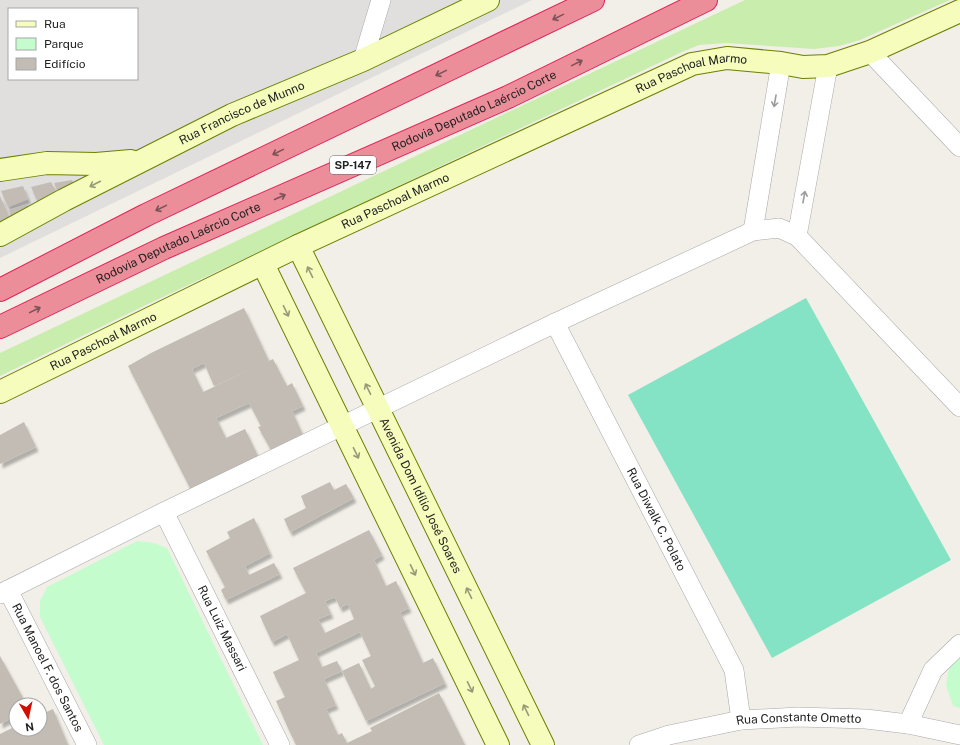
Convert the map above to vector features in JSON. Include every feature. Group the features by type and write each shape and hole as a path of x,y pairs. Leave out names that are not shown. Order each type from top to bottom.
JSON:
{"highway":[{"path":"0,290 153,212 593,0"},
{"name":"Rodovia Deputado Laércio Corte","path":"0,327 164,248 508,97 706,0"}],"street":[{"path":"363,60 381,0"},
{"name":"Rua Francisco de Munno","path":"0,235 64,200 232,114 363,60 488,0"},
{"name":"Rua Paschoal Marmo","path":"0,392 298,246 692,64 727,58 781,63 803,67 828,66 870,52 960,11"},
{"path":"870,52 960,147"},
{"path":"753,231 781,63"},
{"path":"797,236 828,66"},
{"path":"0,170 47,163 96,164 142,160"},
{"path":"4,592 164,512 555,323 753,231 779,228 797,236 960,407"},
{"name":"Avenida Dom Idílio José Soares","path":"298,246 543,745"},
{"path":"263,264 498,745"},
{"name":"Rua Diwalk C. Polato","path":"555,323 734,670 741,720"},
{"name":"Rua Luiz Massari","path":"164,512 280,745"},
{"name":"Rua Manoel F. dos Santos","path":"4,592 87,745"},
{"path":"908,724 932,670 960,644"},
{"name":"Rua Constante Ometto","path":"639,745 669,735 741,720 798,717 866,719 908,724 960,735"}],"shaded area":[{"path":"0,0 532,0 0,258"}],"green space":[{"path":"745,0 950,0 860,40 839,46 814,49 726,43 699,45 146,305 0,376 0,353"},
{"path":"806,298 951,560 772,658 628,395"},
{"path":"137,541 154,543 167,548 263,745 104,745 40,617 40,601 47,587"},
{"path":"960,653 960,708 953,706 946,685 950,662"}],"building":[{"path":"72,180 77,191 59,195 54,183"},
{"path":"51,182 60,199 40,207 31,187"},
{"path":"23,186 28,199 8,207 1,191"},
{"path":"0,196 11,221 0,225"},
{"path":"28,204 29,211 11,218 9,210"},
{"path":"244,308 269,361 273,359 287,386 292,383 303,406 292,411 303,435 271,450 258,427 261,426 249,403 216,418 226,438 245,429 260,460 193,494 128,366 151,353","holes":["204,363 214,386 262,364 203,392 192,369"]},
{"path":"24,422 36,447 0,464 0,435"},
{"path":"330,482 334,490 346,484 354,498 290,532 284,519 306,508 301,496"},
{"path":"254,518 270,553 245,566 249,575 274,563 280,574 226,600 221,590 225,587 206,551 230,538 227,532"},
{"path":"369,530 382,555 374,560 386,586 396,581 409,608 400,612 423,663 433,658 445,683 366,721 342,671 324,679 336,705 326,709 338,735 342,733 347,743 372,731 370,728 439,693 465,745 296,745 276,701 285,697 273,672 299,660 287,634 272,642 260,616 306,593 293,568","holes":["335,597 340,608 348,604 354,619 325,633 318,619 331,614 325,601","360,632 371,656 362,660 375,686 371,689 359,663 342,671 337,661 322,667 316,653"]},
{"path":"0,656 23,697 8,697 8,720 0,724"},
{"path":"53,709 68,745 0,745 0,734 8,730 8,737 48,737 48,711"}]}
